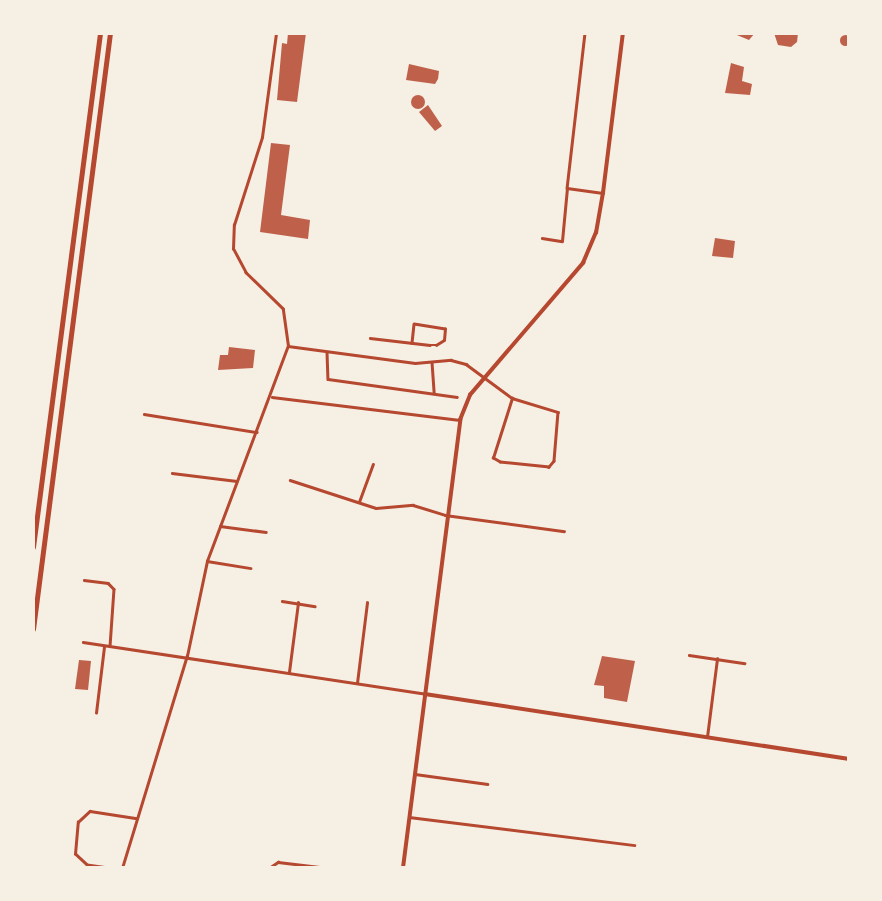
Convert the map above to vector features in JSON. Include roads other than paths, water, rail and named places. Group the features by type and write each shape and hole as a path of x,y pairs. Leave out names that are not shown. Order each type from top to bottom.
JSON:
{"highway":[{"path":"33,547 100,33"},
{"path":"33,629 110,33"}],"street":[{"path":"122,868 187,656 207,561 288,346 284,310 246,273 233,249 234,225 262,137 275,33"},
{"path":"542,238 562,240 585,33"},
{"path":"403,868 445,515 460,419 484,379 569,284 596,233 623,33"},
{"path":"567,188 603,193"},
{"path":"370,338 412,343 436,345 444,340 444,329 414,324 412,343"},
{"path":"288,346 466,364 512,398 558,412 554,461 549,467 500,463 493,458 512,398"},
{"path":"327,352 328,379 457,397"},
{"path":"432,361 434,393"},
{"path":"271,397 460,419"},
{"path":"144,414 257,432"},
{"path":"359,502 373,464"},
{"path":"172,472 237,481"},
{"path":"290,480 376,508 413,505 445,515 564,531"},
{"path":"220,526 266,532"},
{"path":"207,561 250,568"},
{"path":"84,580 108,583 114,589 110,646"},
{"path":"282,601 314,606"},
{"path":"289,672 298,603"},
{"path":"357,683 367,603"},
{"path":"83,642 849,759"},
{"path":"96,713 104,645"},
{"path":"689,655 744,663"},
{"path":"707,737 717,659"},
{"path":"415,774 487,784"},
{"path":"108,868 81,862 75,854 78,822 84,814 136,818"},
{"path":"409,817 634,845"},
{"path":"269,868 278,862 328,868"}]}
